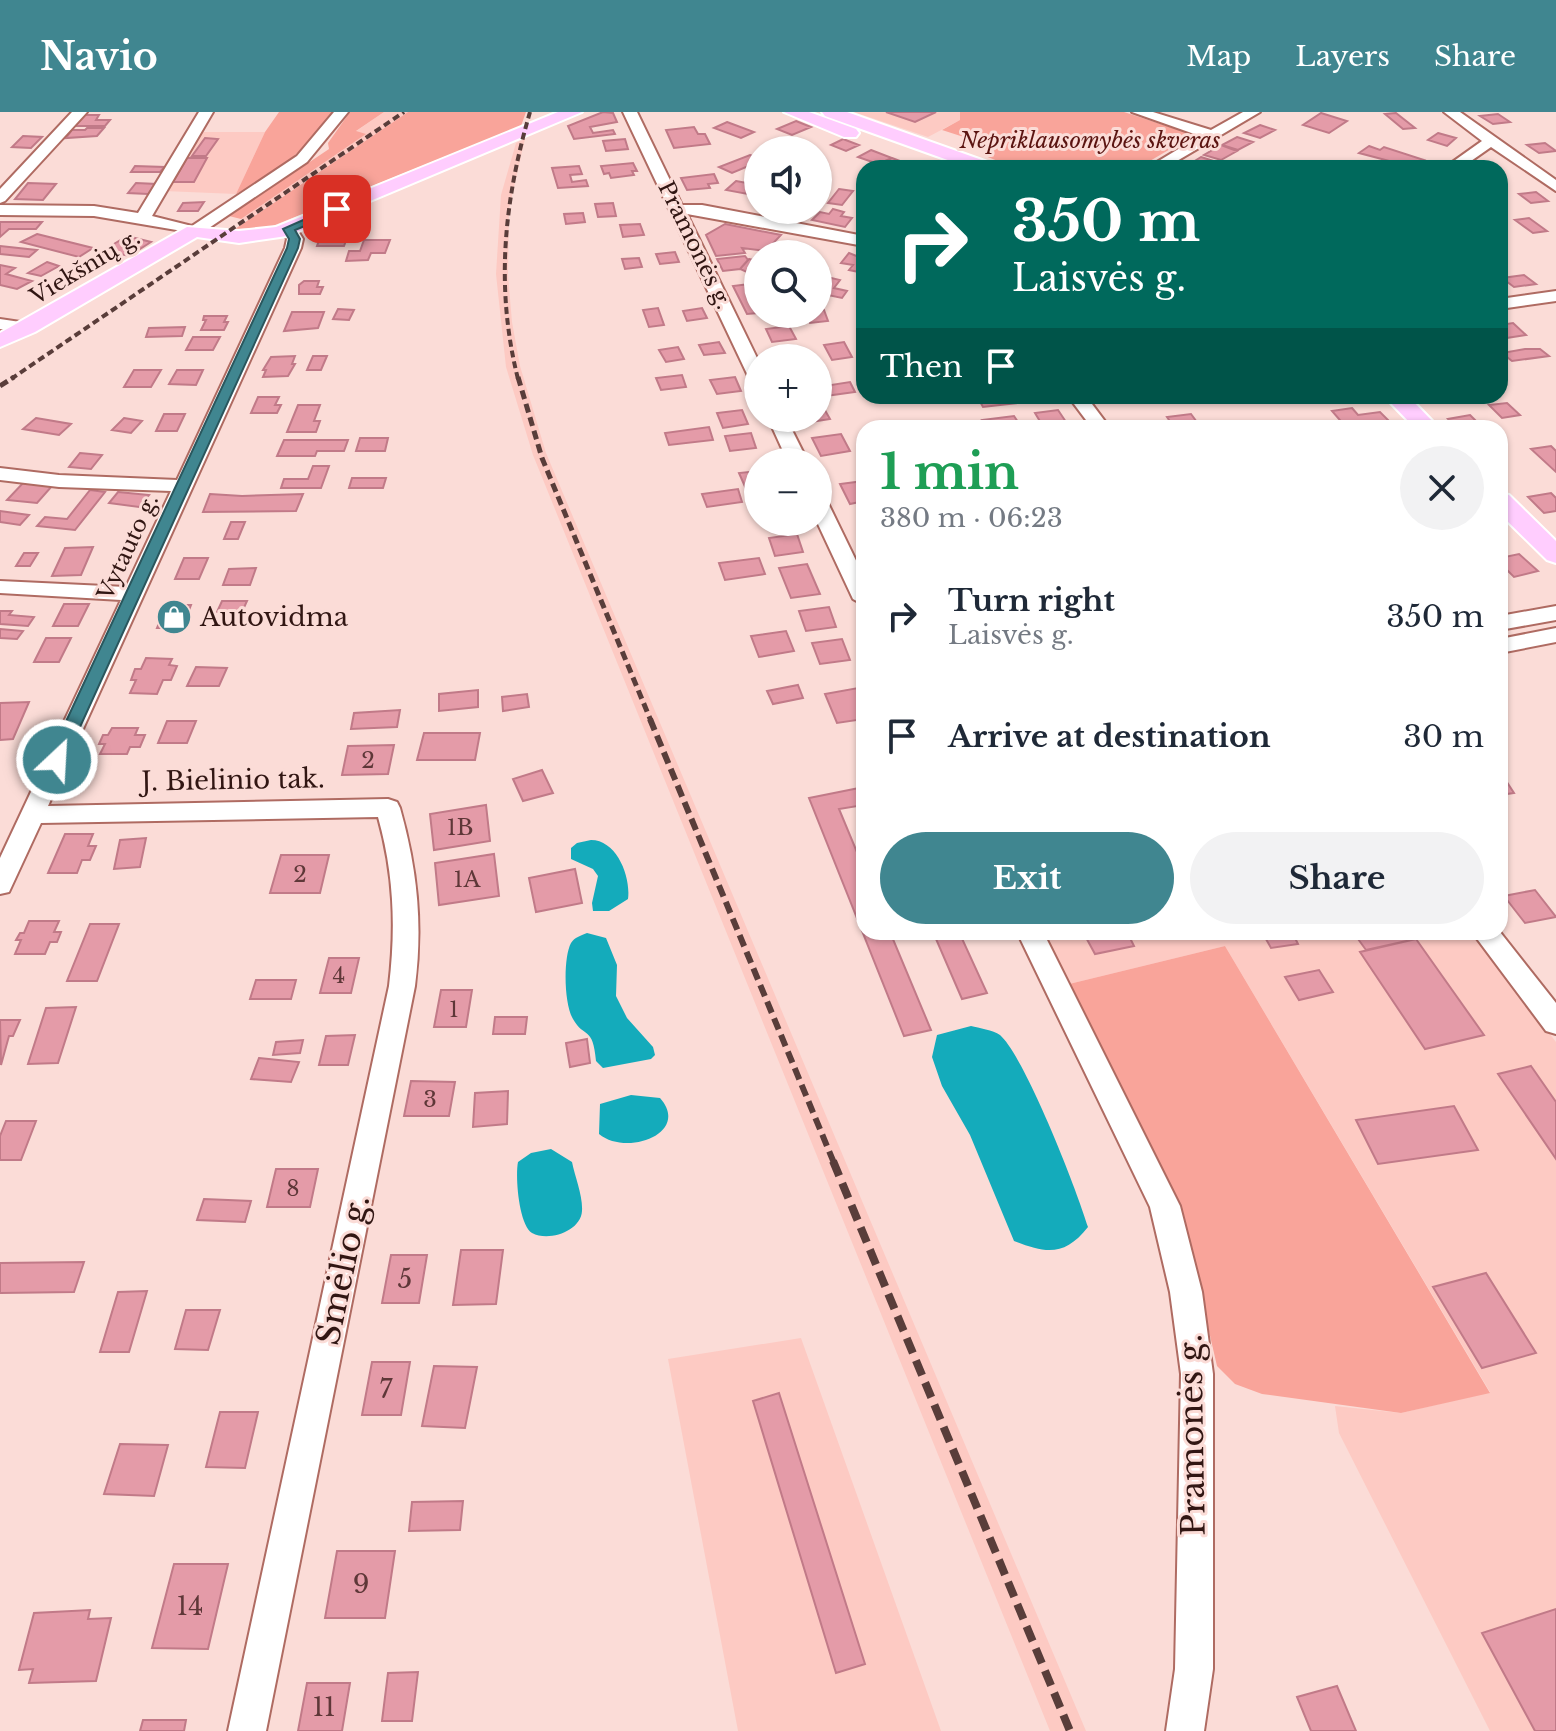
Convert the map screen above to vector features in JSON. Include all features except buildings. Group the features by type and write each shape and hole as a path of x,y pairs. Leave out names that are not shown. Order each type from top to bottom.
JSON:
{"main road":[{"path":"194,231 257,237 289,229 573,112"},
{"path":"793,112 923,160"},
{"path":"831,112 965,160"},
{"name":"Viekšnių g.","path":"0,341 28,328 194,231"},
{"path":"1403,404 1420,420"},
{"path":"1508,508 1556,555"}],"street":[{"path":"0,198 80,112"},
{"path":"143,218 206,112"},
{"path":"0,210 94,211 143,218 194,231 295,165 319,142 341,112"},
{"name":"Pramonės g.","path":"630,112 744,349"},
{"path":"1139,112 1212,135"},
{"path":"1168,160 1253,112"},
{"path":"1451,112 1556,187"},
{"path":"1463,160 1491,141"},
{"path":"677,209 702,210 856,239"},
{"name":"Vytauto g.","path":"0,885 18,826 133,594 293,248 295,239 289,229"},
{"path":"1508,303 1556,296"},
{"path":"0,324 28,328"},
{"path":"0,474 59,481 183,486"},
{"path":"832,532 856,582"},
{"path":"0,587 133,594"},
{"path":"1508,622 1556,613"},
{"path":"1508,644 1556,635"},
{"name":"J. Bielinio tak.","path":"18,826 388,808"},
{"name":"Smėlio g.","path":"247,1731 402,986 409,906 406,879 388,808"},
{"name":"Pramonės g.","path":"1034,940 1165,1206 1186,1292 1197,1374 1194,1669 1185,1731"},
{"path":"1491,940 1556,1023"}],"shaded area":[{"path":"384,112 408,112 247,220 241,219 364,135 355,132"},
{"path":"854,112 960,112 960,120 928,137"},
{"path":"199,132 265,132 236,194 164,191"},
{"path":"525,139 509,209 508,275 520,366 546,453 1086,1731 1050,1731 533,455 506,367 496,274 501,195 516,143"},
{"path":"1043,940 1478,940 1556,1042 1556,1731 1490,1731 1339,1433 1335,1406 1401,1413 1490,1392 1225,946 1065,985"},
{"path":"801,1338 941,1731 738,1731 668,1359"}],"green space":[{"path":"279,112 334,112 313,138 290,159 236,194 265,132"},
{"path":"350,112 384,112 356,131 366,134 241,219 229,216 329,149 328,143"},
{"path":"408,112 526,112 521,126 270,227 235,229"},
{"name":"Nepriklausomybės skveras","path":"960,112 1124,112 1194,135 1152,160 995,160 985,156 998,148 942,130 960,120"},
{"path":"1225,946 1490,1393 1401,1413 1262,1394 1235,1384 1217,1366 1193,1262 1065,985"}],"water":[{"path":"591,840 608,846 615,853 627,880 628,899 609,911 593,911 598,876 593,869 571,859 571,848 577,843"},
{"path":"587,933 606,938 617,965 616,996 627,1018 653,1047 655,1055 651,1059 603,1068 596,1061 590,1037 573,1019 566,992 568,950 573,941"},
{"path":"971,1026 997,1033 1011,1048 1062,1156 1088,1227 1063,1248 1046,1250 1014,1241 970,1135 942,1086 932,1057 937,1035"},
{"path":"631,1095 660,1098 667,1111 667,1122 662,1131 652,1138 625,1143 599,1134 600,1104"},
{"path":"551,1149 572,1162 582,1211 570,1229 547,1236 532,1233 524,1221 517,1178 518,1162 531,1153"}],"railway":[{"path":"13,378 404,112"},
{"path":"518,379 507,311 506,245 514,178 530,112"},
{"path":"518,377 542,458 651,721"},
{"path":"0,386 13,378"},
{"path":"650,719 834,1163"},
{"path":"833,1161 1070,1731"}],"place":[{"name":"Autovidma","path":"174,617"}],"route":[{"path":"57,760 293,248 295,239 289,229 337,209"}]}
